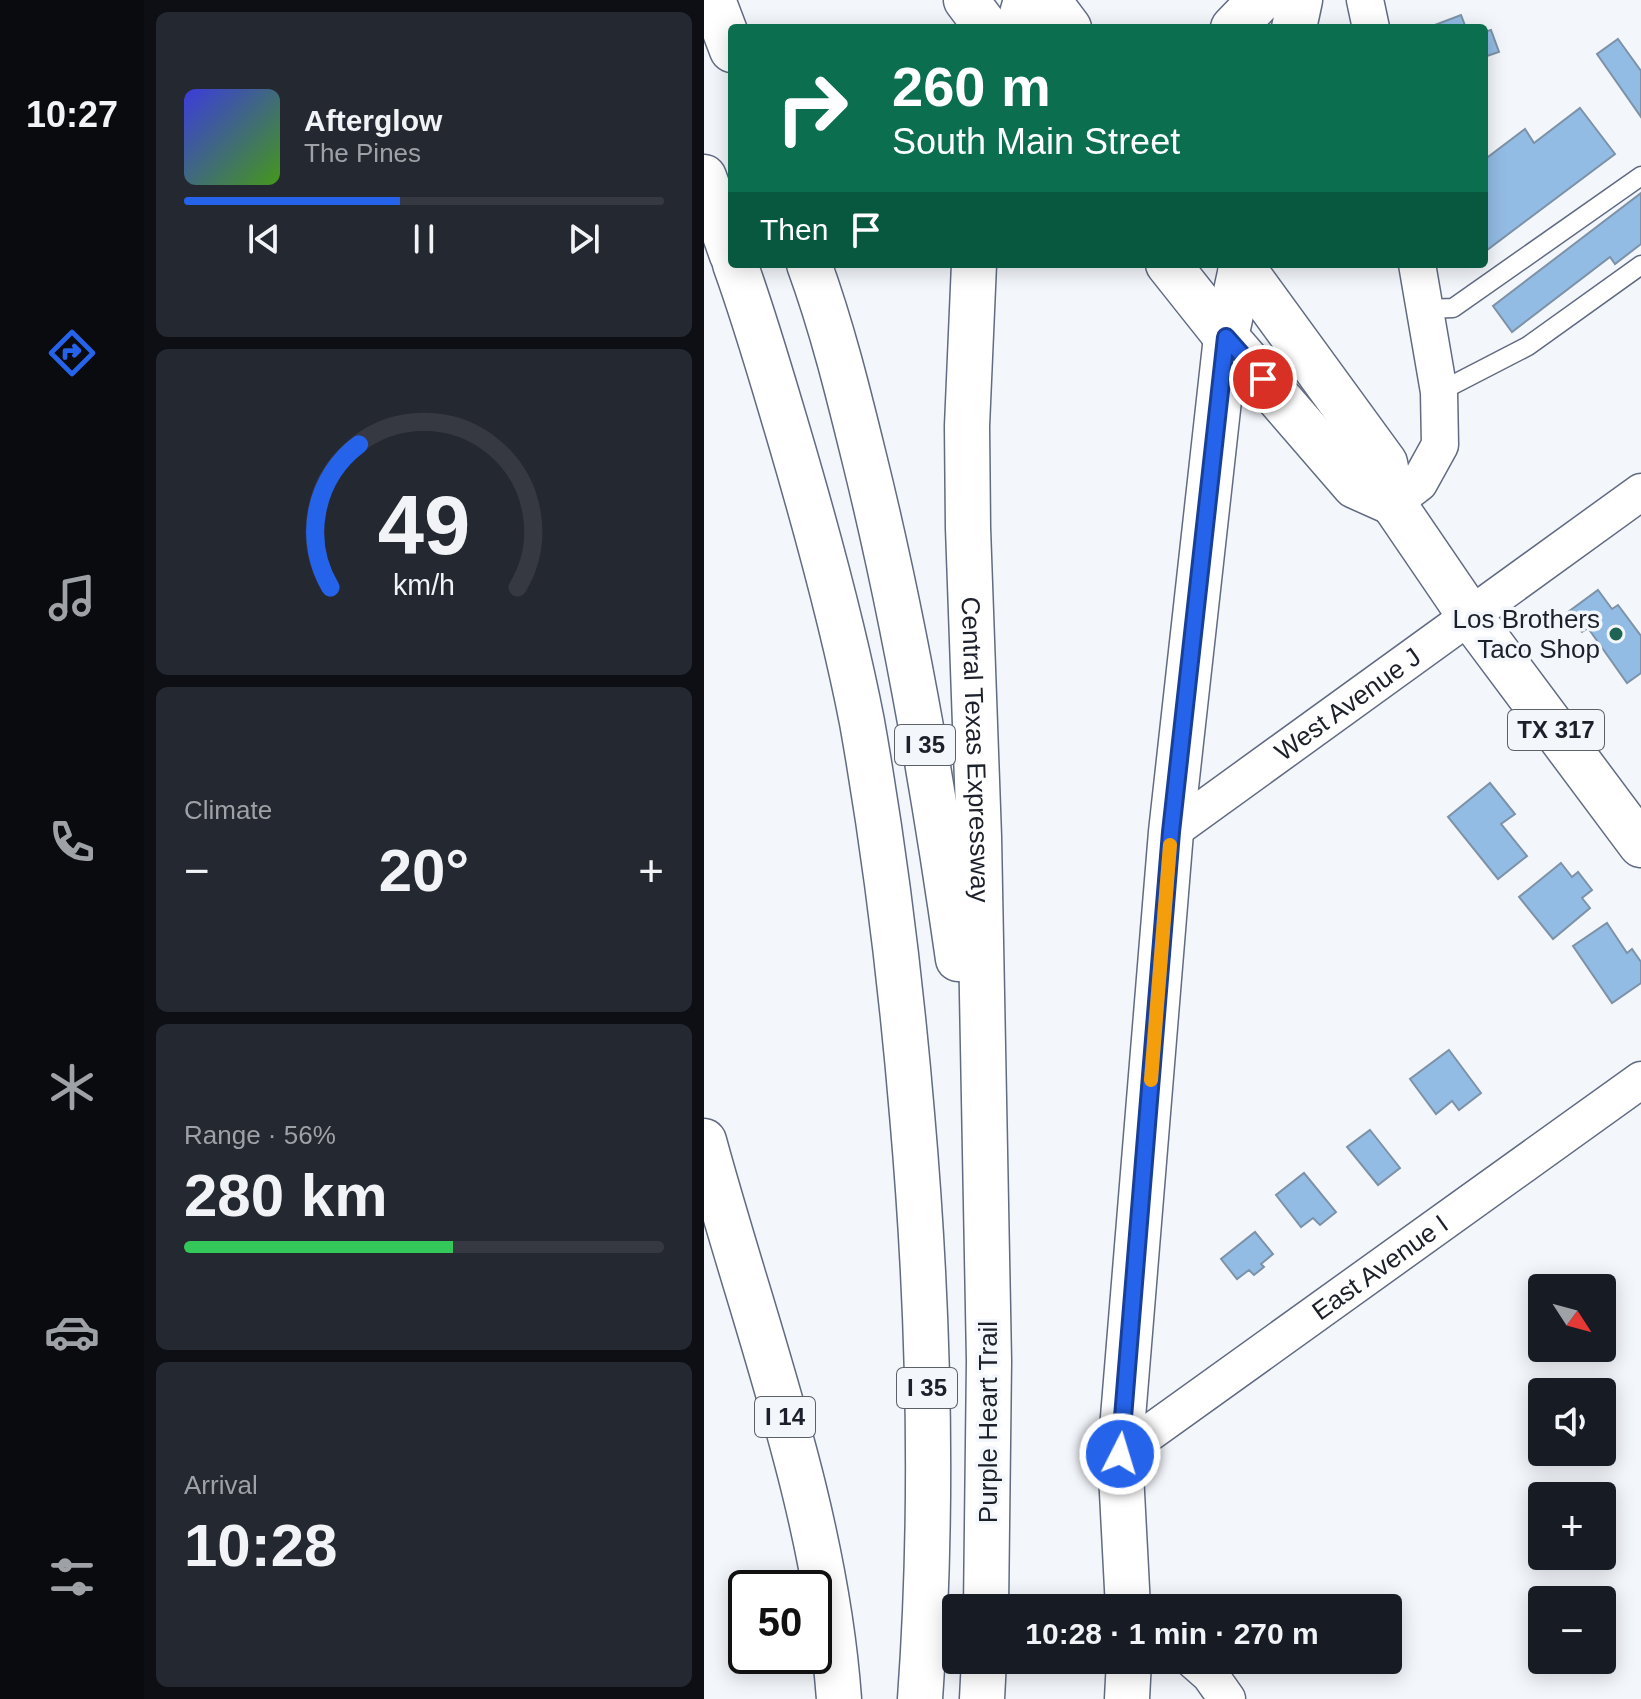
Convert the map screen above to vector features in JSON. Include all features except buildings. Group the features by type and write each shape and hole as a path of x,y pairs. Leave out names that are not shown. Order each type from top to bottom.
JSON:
{"main road":[{"path":"713,0 728,39"},
{"path":"966,0 984,24"},
{"path":"1019,24 1026,0"},
{"path":"1048,0 1066,24"},
{"path":"1237,24 1260,0"},
{"path":"1295,24 1300,0"},
{"path":"704,177 728,244"},
{"name":"I 35","path":"736,268 819,535 861,721 899,964 918,1179 927,1350 927,1540 920,1699"},
{"name":"I 35","path":"810,268 847,389 880,520 938,816 959,966 985,1236"},
{"name":"Central Texas Expressway","path":"974,268 967,426 968,528 979,837 985,1236"},
{"path":"1171,268 1226,337 1355,486 1393,503"},
{"path":"1127,1594 1120,1454 1171,832 1226,337 1240,268"},
{"name":"TX 317","path":"1243,268 1385,463 1393,503 1470,616 1637,830"},
{"name":"I 14","path":"704,1141 795,1452 822,1576 839,1699"},
{"name":"Purple Heart Trail","path":"985,1236 989,1361 986,1594"},
{"path":"982,1699 983,1674"},
{"path":"1127,1699 1128,1674"}],"street":[{"path":"1365,0 1370,24"},
{"path":"1393,503 1419,483 1440,445 1439,392 1418,268"},
{"name":"West Avenue J","path":"1171,832 1641,492"},
{"name":"East Avenue I","path":"1120,1454 1641,1080"},
{"path":"1209,1674 1227,1699"}],"lane":[{"path":"1426,309 1453,308 1641,176"},
{"path":"1439,392 1528,346 1641,265"}],"slow traffic":[{"path":"1151,1080 1170,845"}],"place":[{"name":"Los Brothers Taco Shop","path":"1616,634"}],"route":[{"path":"1120,1454 1171,832 1226,337 1263,379"}]}
